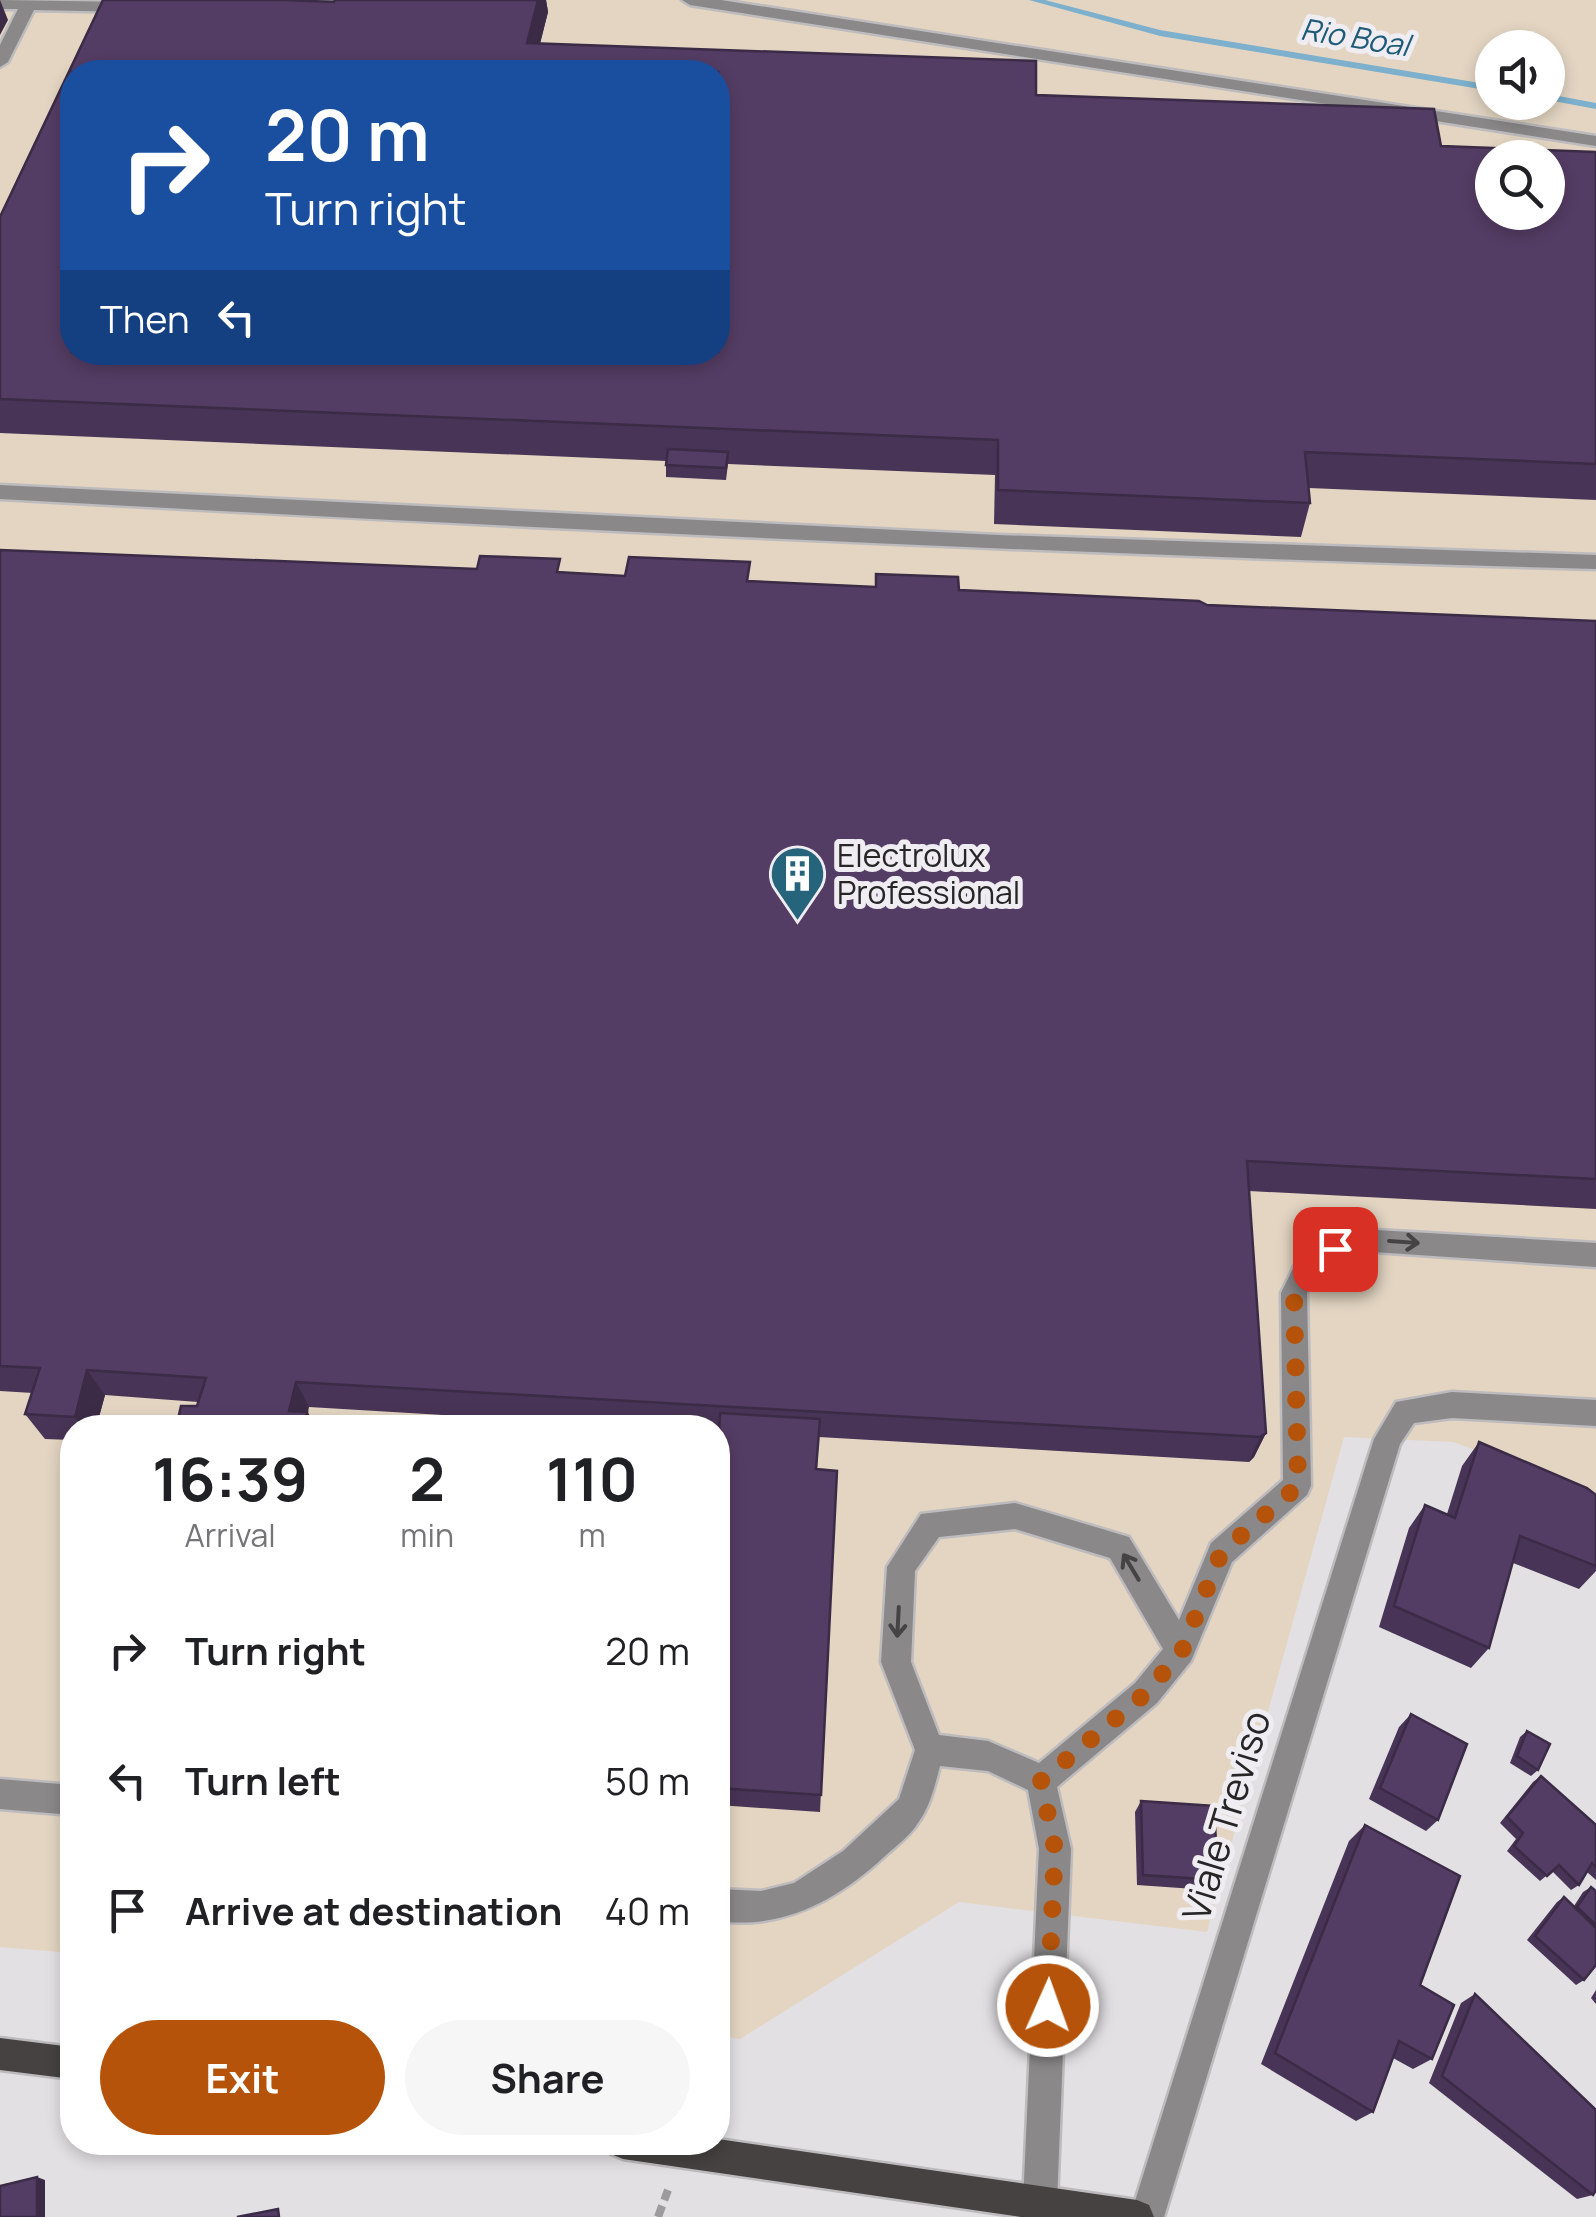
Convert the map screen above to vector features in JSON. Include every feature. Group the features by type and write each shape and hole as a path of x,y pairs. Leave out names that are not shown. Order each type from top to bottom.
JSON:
{"main road":[{"path":"0,2054 60,2062"},
{"path":"712,2155 1137,2217"}],"street":[{"path":"276,6 334,0"},
{"path":"690,0 1596,142"},
{"path":"0,4 142,8"},
{"path":"0,62 28,5"},
{"path":"0,492 614,526 1596,562"},
{"path":"1041,1781 1146,1693 1182,1651 1221,1553 1298,1486 1294,1294 1311,1258 1360,1240 1596,1255"},
{"name":"Viale Treviso","path":"1147,2217 1388,1439 1406,1410 1452,1405 1596,1413"},
{"path":"730,1908 745,1911 776,1906 819,1890 839,1877 907,1813 930,1750 896,1662 901,1567 930,1524 1015,1516 1119,1547 1182,1651"},
{"path":"930,1750 980,1752 1004,1758 1041,1781 1055,1849 1040,2203"},
{"path":"0,1794 60,1799"}],"shaded area":[{"path":"0,0 1596,0 1596,1516 1541,1474 1453,1442 1344,1437 1207,1932 959,1902 740,2039 730,2038 730,1415 60,1415 60,1952 0,1947"}],"building":[{"path":"103,0 538,0 527,43 1036,61 1036,95 1434,109 1441,146 1475,147 1475,230 1565,230 1565,151 1596,152 1596,464 1305,452 1310,503 998,490 998,440 0,399 0,217 60,91 60,365 730,365 730,60 75,60"},
{"path":"668,449 728,452 726,468 666,465"},
{"name":"Electrolux Professional","path":"0,550 477,569 480,556 560,559 557,572 625,576 629,557 750,562 747,581 876,587 876,574 958,577 959,590 1596,621 1596,1179 1247,1161 1266,1433 1260,1437 296,1382 289,1411 307,1412 306,1415 179,1415 181,1406 197,1406 206,1378 87,1370 76,1415 60,1416 25,1414 40,1368 0,1366"},
{"path":"720,1413 820,1419 816,1469 837,1471 821,1795 730,1789 730,1415"},
{"path":"1479,1442 1596,1495 1596,1566 1520,1536 1489,1648 1394,1606 1425,1505 1455,1518"},
{"path":"1411,1714 1467,1744 1438,1820 1380,1788"},
{"path":"1527,1731 1550,1744 1538,1770 1517,1756"},
{"path":"1541,1776 1596,1825 1596,1867 1592,1863 1579,1885 1559,1865 1547,1876 1514,1846 1523,1833 1507,1817"},
{"path":"1141,1801 1214,1806 1218,1880 1143,1875"},
{"path":"1365,1825 1460,1876 1420,1985 1454,2005 1432,2059 1399,2041 1373,2112 1275,2053"},
{"path":"1591,1887 1596,1891 1596,1925 1577,1907"},
{"path":"1564,1897 1596,1928 1596,1965 1584,1980 1535,1936"},
{"path":"1475,1994 1596,2110 1593,2195 1442,2076"},
{"path":"37,2177 37,2217 0,2217 0,2186"},
{"path":"278,2209 279,2217 237,2217"}],"waterway":[{"name":"Rio Boal","path":"1034,0 1160,33 1475,85"},
{"name":"Rio Boal","path":"1565,100 1596,106"}],"place":[{"name":"Electrolux Professional","path":"798,923"}],"route":[{"path":"1048,2006 1055,1849 1041,1781 1146,1693 1182,1651 1221,1553 1298,1486 1294,1294 1311,1258 1335,1249"}]}
